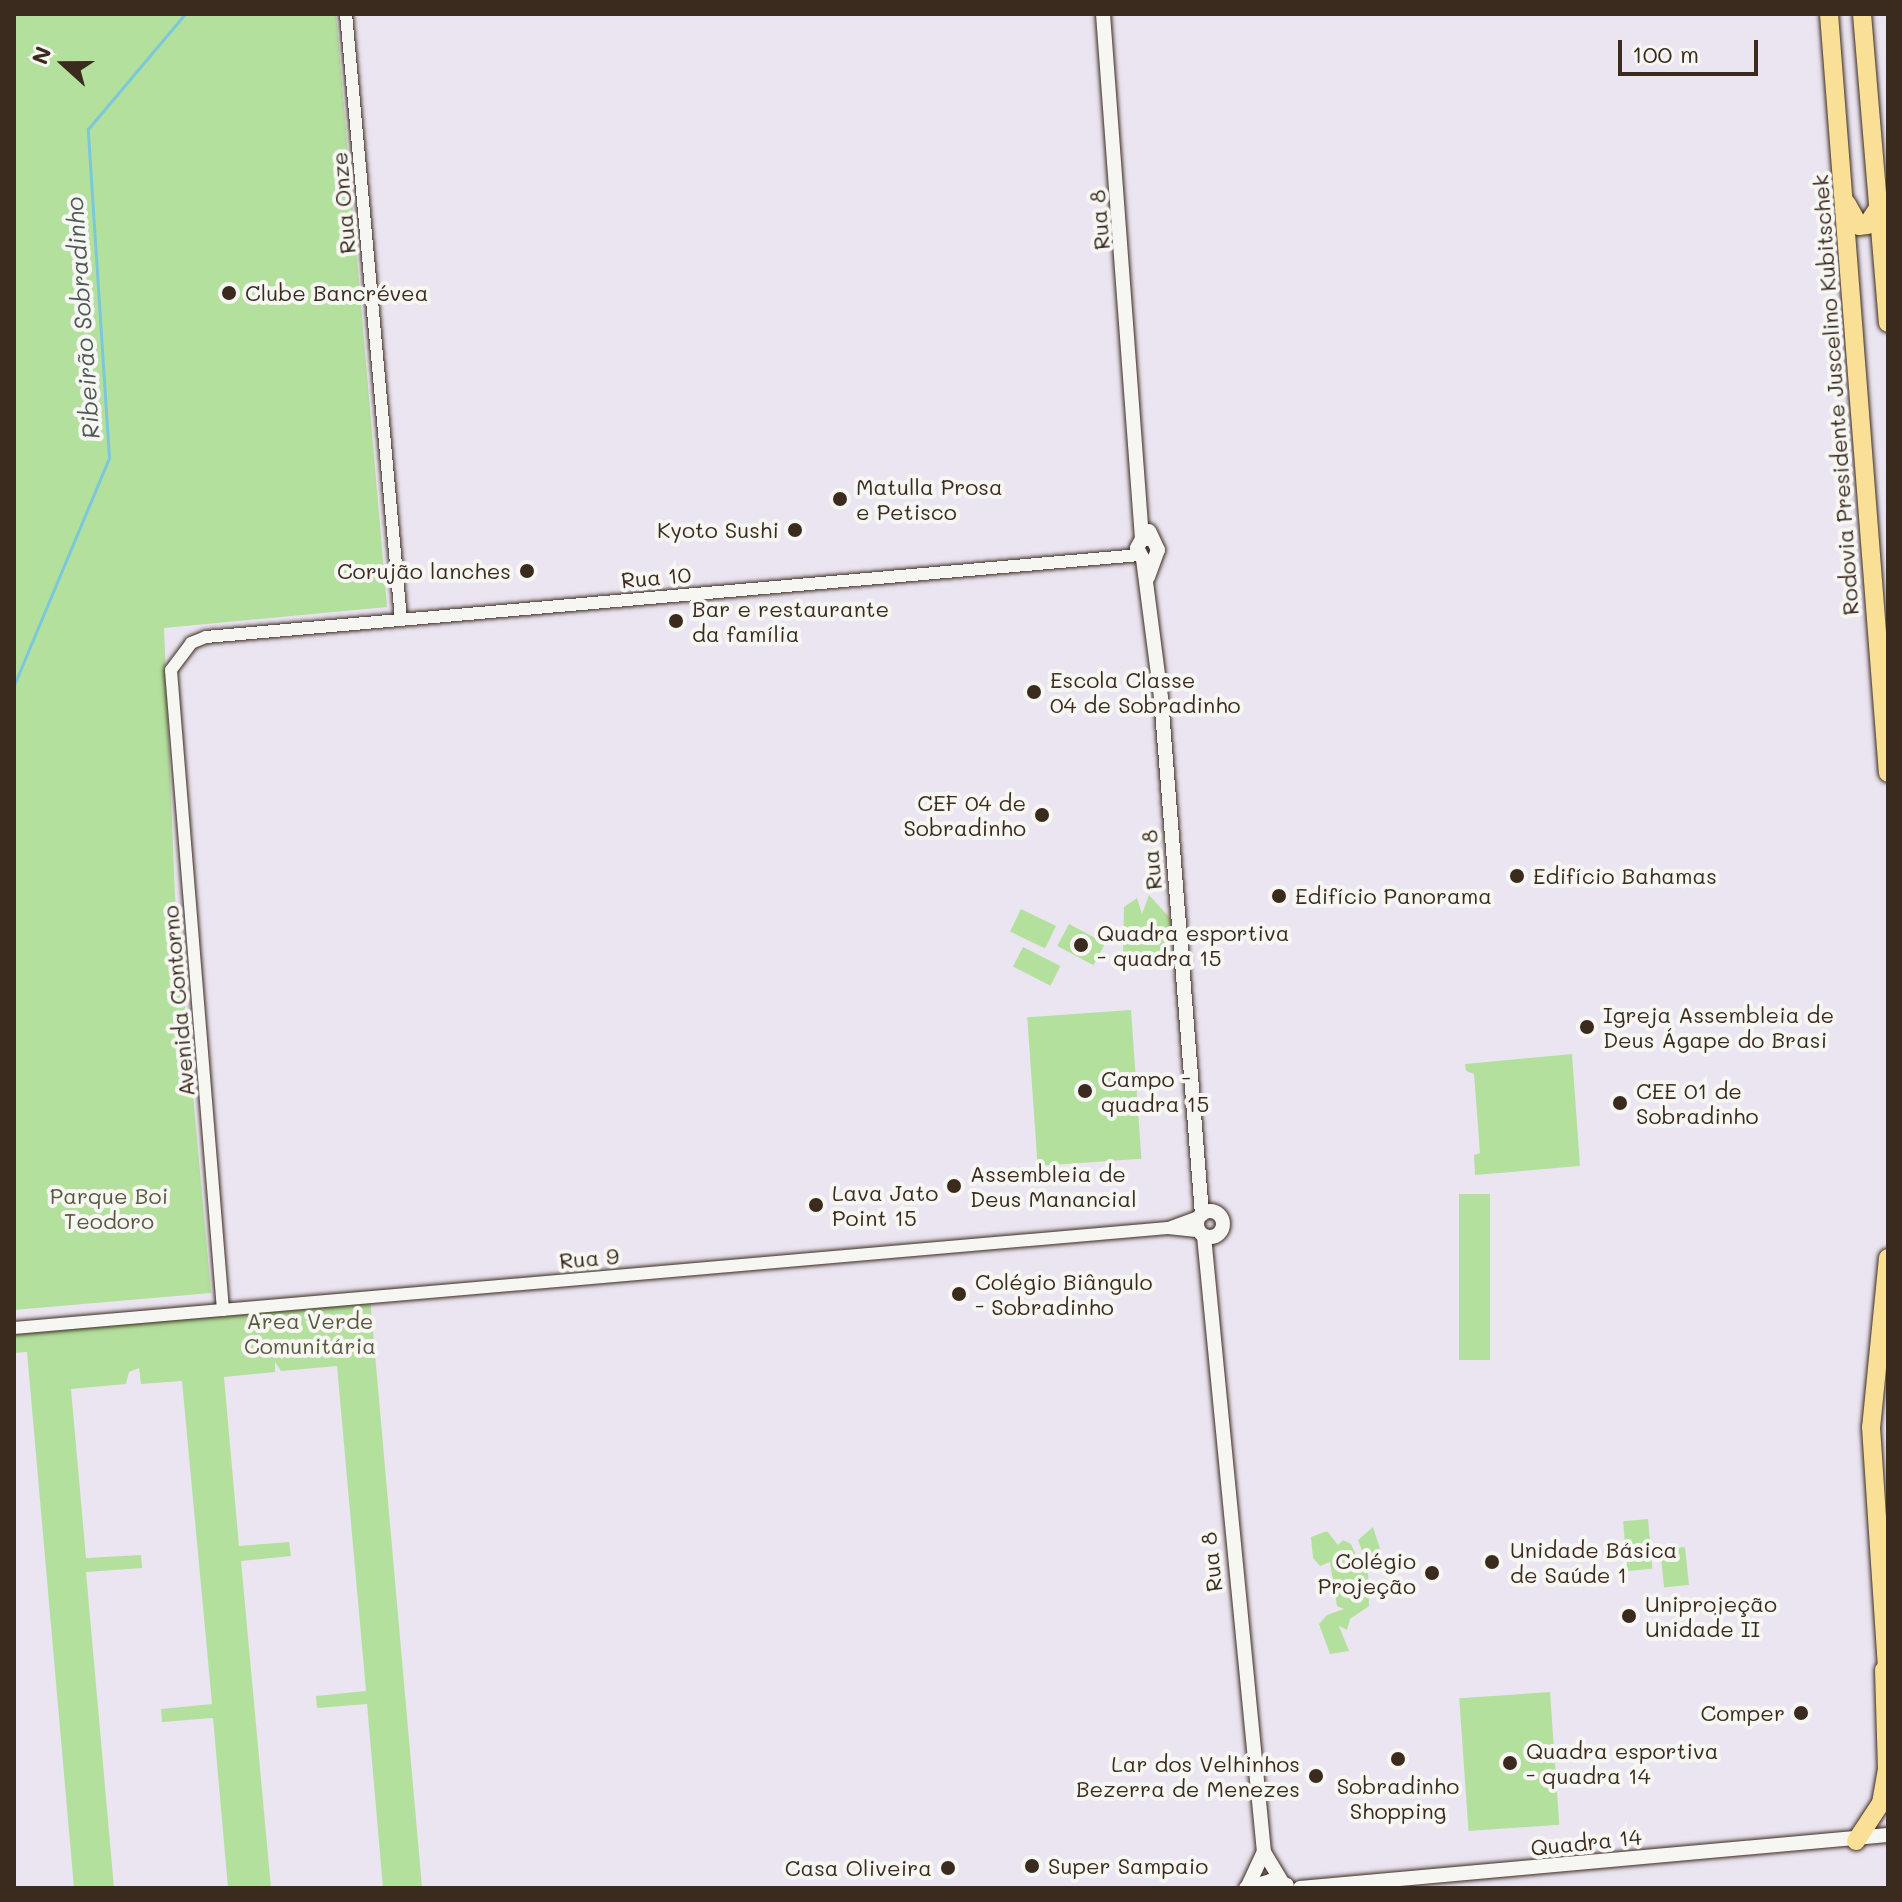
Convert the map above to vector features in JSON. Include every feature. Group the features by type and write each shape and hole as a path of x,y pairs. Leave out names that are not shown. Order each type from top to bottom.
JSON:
{"highway":[{"name":"Rodovia Presidente Juscelino Kubitschek","path":"1829,14 1843,190 1846,273 1888,773"},
{"path":"1862,14 1888,323"},
{"path":"1843,190 1851,219 1859,226 1867,225 1878,208"},
{"path":"1846,273 1866,257 1883,272"},
{"path":"1856,1841 1881,1803 1887,1770 1885,1655 1871,1427 1888,1258"},
{"path":"1885,1655 1888,1681"}],"main road":[{"name":"Rua 8","path":"1103,14 1144,519 1145,585 1161,698 1226,1491 1264,1852 1292,1886"},
{"name":"Quadra 14","path":"1246,1888 1410,1884 1856,1841 1888,1835"},
{"path":"1246,1888 1264,1852"}],"street":[{"name":"Rua Onze","path":"346,14 401,620"},
{"name":"Rua 10","path":"172,688 171,670 179,654 206,637 1109,558 1145,549"},
{"name":"Avenida Contorno","path":"172,688 223,1310"},
{"name":"Rua 9","path":"14,1328 1206,1224"}],"green space":[{"name":"Parque Boi Teodoro","path":"14,14 336,14 387,607 164,628 175,896 211,1293 14,1310"},
{"path":"1149,895 1170,918 1173,936 1165,956 1140,969 1123,951 1124,907 1137,898 1142,914"},
{"name":"Quadra esportiva - quadra 15","path":"1021,909 1056,926 1045,949 1010,931"},
{"name":"Quadra esportiva - quadra 15","path":"1069,924 1105,943 1093,965 1057,946"},
{"name":"Quadra esportiva - quadra 15","path":"1023,947 1060,966 1050,986 1013,967"},
{"name":"Campo - quadra 15","path":"1131,1010 1141,1159 1038,1166 1027,1017"},
{"path":"1572,1054 1580,1166 1475,1175 1474,1155 1480,1153 1474,1074 1466,1071 1465,1064"},
{"path":"1459,1194 1490,1194 1490,1360 1459,1360"},
{"name":"Area Verde Comunitária","path":"370,1297 422,1887 383,1888 367,1704 317,1708 316,1696 366,1691 337,1366 281,1371 275,1362 275,1372 224,1377 239,1546 289,1542 291,1556 241,1561 271,1888 228,1888 213,1718 162,1722 161,1709 212,1704 182,1381 141,1384 139,1368 129,1372 126,1384 71,1389 86,1558 141,1555 142,1568 86,1572 114,1888 74,1888 27,1352 14,1353 14,1328"},
{"path":"1648,1519 1652,1569 1627,1571 1623,1521"},
{"path":"1373,1527 1383,1558 1368,1570 1369,1606 1350,1619 1347,1630 1339,1626 1349,1651 1330,1654 1319,1624 1327,1615 1344,1609 1337,1606 1330,1562 1320,1566 1313,1558 1311,1537 1327,1531 1338,1545 1343,1540 1351,1544 1360,1564 1366,1561 1358,1540"},
{"path":"1685,1547 1689,1585 1664,1587 1660,1550"},
{"name":"Quadra esportiva - quadra 14","path":"1550,1692 1559,1825 1468,1831 1459,1698"}],"waterway":[{"name":"Ribeirão Sobradinho","path":"14,685 109,458 88,129 185,14"}],"place":[{"name":"Clube Bancrévea","path":"229,293"},
{"name":"Matulla Prosa e Petisco","path":"840,499"},
{"name":"Kyoto Sushi","path":"795,530"},
{"name":"Corujão lanches","path":"527,571"},
{"name":"Bar e restaurante da família","path":"676,621"},
{"name":"Escola Classe 04 de Sobradinho","path":"1034,692"},
{"name":"CEF 04 de Sobradinho","path":"1042,815"},
{"name":"Edifício Bahamas","path":"1517,876"},
{"name":"Edifício Panorama","path":"1279,896"},
{"name":"Quadra esportiva - quadra 15","path":"1081,945"},
{"name":"Igreja Assembleia de Deus Ágape do Brasi","path":"1587,1027"},
{"name":"Campo - quadra 15","path":"1085,1091"},
{"name":"CEE 01 de Sobradinho","path":"1620,1103"},
{"name":"Assembleia de Deus Manancial","path":"954,1186"},
{"name":"Lava Jato Point 15","path":"816,1205"},
{"name":"Colégio Biângulo - Sobradinho","path":"959,1294"},
{"name":"Unidade Básica de Saúde 1","path":"1492,1562"},
{"name":"Colégio Projeção","path":"1432,1573"},
{"name":"Uniprojeção Unidade II","path":"1629,1616"},
{"name":"Comper","path":"1801,1713"},
{"name":"Sobradinho Shopping","path":"1398,1759"},
{"name":"Quadra esportiva - quadra 14","path":"1510,1763"},
{"name":"Lar dos Velhinhos Bezerra de Menezes","path":"1316,1776"},
{"name":"Super Sampaio","path":"1032,1866"},
{"name":"Casa Oliveira","path":"948,1868"}]}
